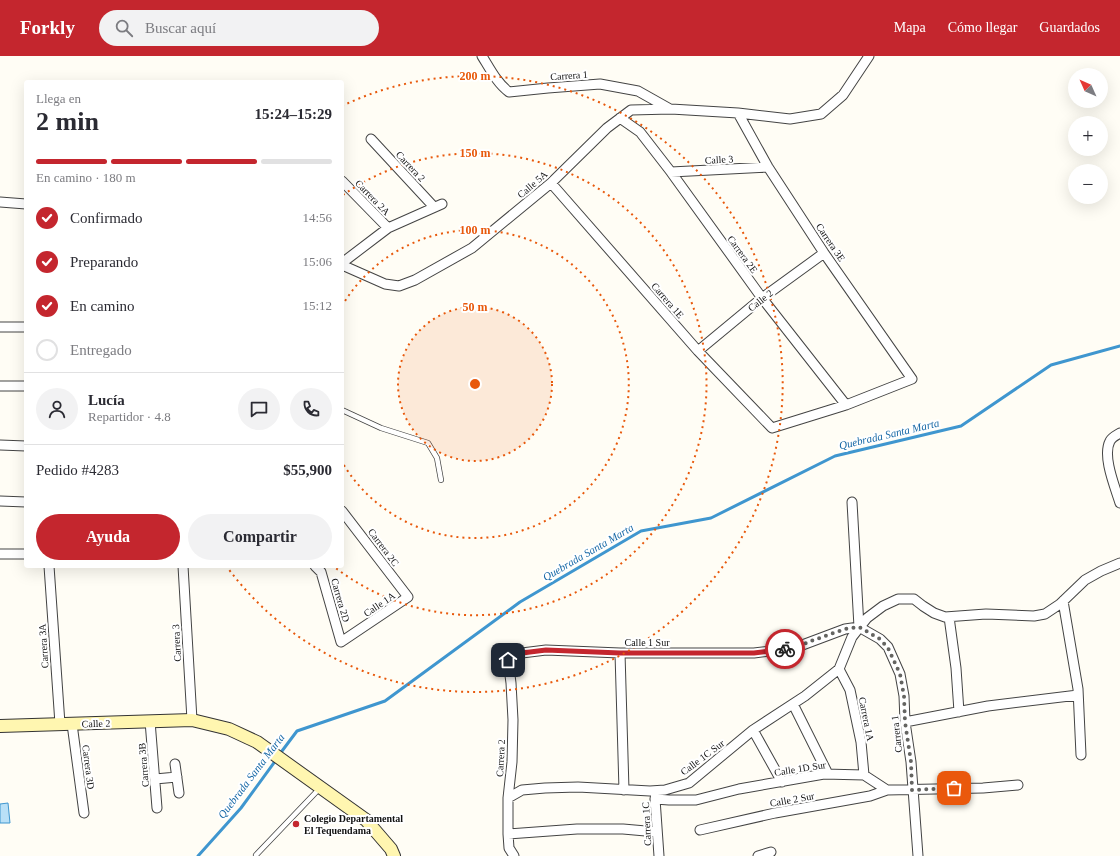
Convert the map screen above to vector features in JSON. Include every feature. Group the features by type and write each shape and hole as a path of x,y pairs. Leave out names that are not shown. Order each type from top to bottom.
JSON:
{"main road":[{"name":"Calle 2","path":"0,726 192,720 229,729 257,742 366,820 391,849 394,856"}],"street":[{"name":"Carrera 1","path":"482,56 491,72 503,87 510,92 600,84 638,90 671,109"},
{"name":"Calle 5A","path":"344,265 385,284 399,286 410,282 472,248 552,183 607,128 631,110 671,109 738,113 790,119 821,114 842,95 868,56"},
{"name":"Carrera 3E","path":"738,113 768,167 824,253 912,379 846,405"},
{"name":"Carrera 2E","path":"620,118 640,132 671,172 762,298 846,405"},
{"name":"Carrera 2","path":"371,139 438,205 388,228"},
{"name":"Calle 3","path":"671,172 768,167"},
{"name":"Carrera 2A","path":"344,183 388,228"},
{"name":"Carrera 1E","path":"552,183 698,350 772,428 846,405"},
{"path":"0,202 24,204"},
{"path":"344,262 388,228"},
{"name":"Calle 2","path":"698,350 762,298 824,253"},
{"path":"0,327 24,327"},
{"path":"0,386 24,386"},
{"path":"1120,433 1111,439 1107,448 1109,466 1120,503"},
{"path":"0,445 24,446"},
{"path":"0,501 24,502"},
{"path":"852,502 859,627"},
{"name":"Carrera 2C","path":"344,514 408,597"},
{"path":"0,554 24,554"},
{"path":"839,670 852,637 859,627 867,618 883,606 898,599 914,599 934,613 945,617 986,614 1034,616 1045,614 1063,601 1085,580 1120,563"},
{"name":"Carrera 3A","path":"48,568 60,724"},
{"name":"Carrera 3","path":"183,568 192,720"},
{"name":"Carrera 2D","path":"317,568 321,572 341,642"},
{"name":"Calle 1A","path":"341,642 408,597"},
{"path":"1063,601 1078,695 1081,755"},
{"path":"950,617 959,712"},
{"name":"Carrera 1","path":"859,627 880,639 888,648 900,674 904,696 905,722 911,762 918,856"},
{"name":"Calle 1 Sur","path":"508,660 522,653 546,650 620,653 754,653 797,647 845,629 859,627"},
{"path":"620,653 624,790"},
{"name":"Carrera 2","path":"508,660 513,720 512,762 508,798 508,834 509,848 514,856"},
{"name":"Calle 1C Sur","path":"508,798 522,790 578,787 624,790 656,795 665,790 689,783 754,730 805,696 839,670"},
{"name":"Carrera 1A","path":"839,670 850,690 861,742 864,775"},
{"path":"905,722 988,706 1078,695"},
{"path":"793,704 828,774"},
{"name":"Carrera 3B","path":"150,721 157,808"},
{"name":"Carrera 3D","path":"72,724 84,812"},
{"path":"754,730 782,782"},
{"path":"175,764 179,793"},
{"name":"Calle 1D Sur","path":"656,795 669,800 696,800 739,789 828,774 864,775"},
{"path":"864,775 887,790 983,788 1018,784"},
{"path":"155,779 177,777"},
{"name":"Calle 2 Sur","path":"700,830 870,796 887,790"},
{"name":"Carrera 1C","path":"656,795 659,856"},
{"path":"508,834 576,828 622,829 657,832"},
{"path":"758,856 772,852"}],"lane":[{"path":"344,411 381,428 428,443 437,458 441,480"},
{"path":"256,855 321,787"}],"water":[{"path":"8,803 10,823 0,823 0,804"}],"waterway":[{"name":"Quebrada Santa Marta","path":"279,755 297,731 385,701 520,602 641,531 711,518 835,456 961,426 1051,365 1120,346"},
{"name":"Quebrada Santa Marta","path":"198,856 241,808 276,760"}],"way so far":[{"path":"785,649 797,647 845,629 859,627 880,639 888,648 900,674 904,696 905,722 911,762 912,790 954,788"}],"place":[{"name":"Colegio Departamental El Tequendama","path":"296,824"}],"route":[{"path":"508,660 522,653 546,650 579,650 620,653 754,653 785,649"}]}
